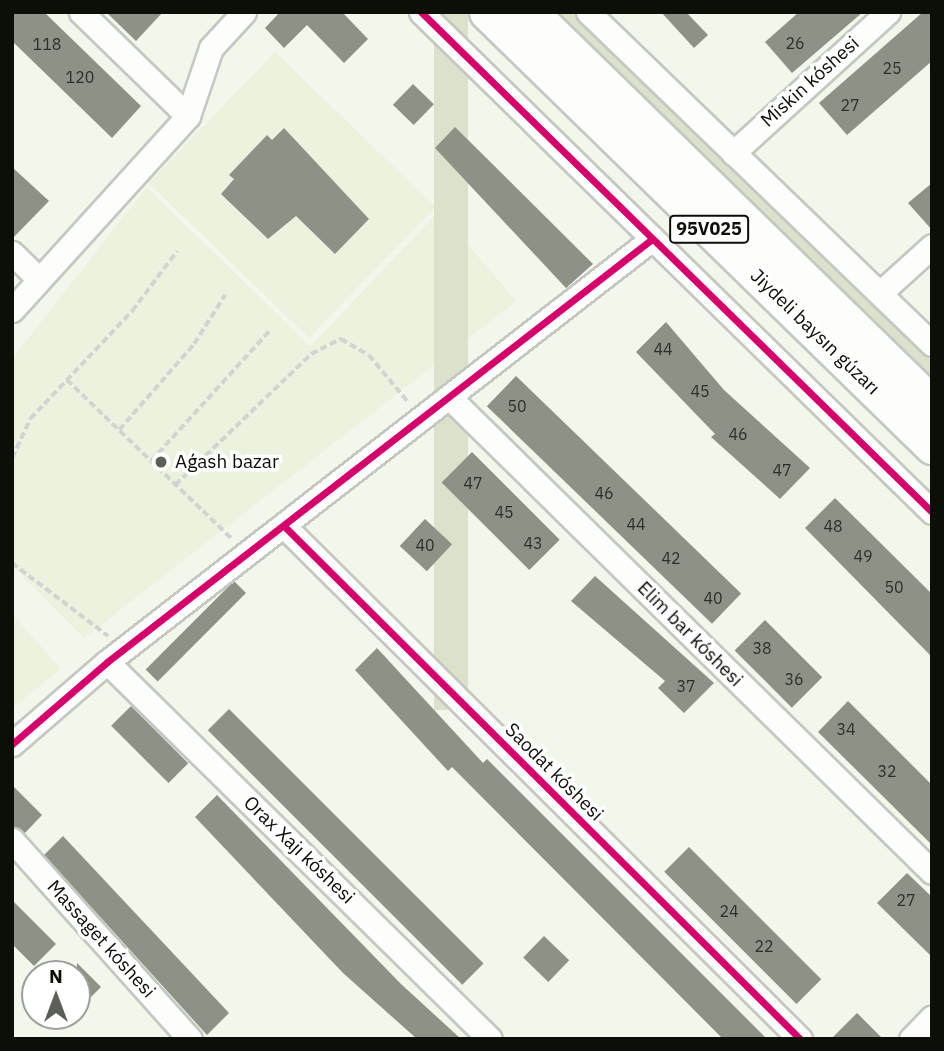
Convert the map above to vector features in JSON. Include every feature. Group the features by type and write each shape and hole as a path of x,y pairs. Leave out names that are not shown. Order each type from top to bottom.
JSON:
{"main road":[{"name":"Jiydeli baysın gúzarı","path":"487,12 932,446"},
{"name":"Jiydeli baysın gúzarı","path":"530,12 932,404"}],"street":[{"path":"81,12 188,116"},
{"path":"12,310 38,278 188,116 211,48 244,12"},
{"path":"421,12 932,512"},
{"path":"588,12 932,344"},
{"name":"Miskin kóshesi","path":"733,153 888,12"},
{"path":"12,744 116,656 286,528 652,239"},
{"path":"880,293 932,246"},
{"path":"12,253 38,278"},
{"name":"Elim bar kóshesi","path":"449,397 932,872"},
{"name":"Saodat kóshesi","path":"286,528 800,1039"},
{"name":"Orax Xajı kóshesi","path":"116,656 491,1039"},
{"name":"Massaget kóshesi","path":"12,840 190,1039"},
{"path":"911,1039 932,1017"}],"path":[{"path":"12,458 30,419 67,380 177,251"},
{"path":"119,430 194,344 225,295"},
{"path":"151,461 270,330"},
{"path":"175,485 311,354 341,339 369,355 422,418"},
{"path":"67,380 249,555"},
{"path":"12,563 116,656"}],"shaded area":[{"path":"434,12 468,12 468,710 434,710"},
{"path":"554,12 573,12 932,361 932,384"},
{"path":"275,52 435,207 309,338 149,183"},
{"name":"Aǵash bazar","path":"147,187 310,347 439,211 516,301 84,638 12,565 12,359"},
{"path":"12,614 61,669 12,708"}],"building":[{"path":"12,12 44,12 141,106 112,138 12,41"},
{"path":"106,12 163,12 136,41"},
{"path":"280,12 342,12 368,39 344,63 307,25 284,48 265,28"},
{"path":"661,12 686,12 708,35 694,48"},
{"path":"799,12 863,12 792,73 765,42"},
{"path":"923,12 932,12 932,61 847,135 819,103"},
{"path":"413,84 434,104 414,125 393,105"},
{"path":"455,127 593,264 566,288 435,148"},
{"path":"284,128 369,219 335,254 296,216 268,239 221,194 234,179 229,175 267,135 272,140"},
{"path":"12,167 49,201 12,239"},
{"path":"932,183 932,230 908,203"},
{"path":"666,322 724,390 810,468 780,499 711,437 715,434 636,352"},
{"path":"516,376 741,593 712,624 487,406"},
{"path":"472,452 560,540 529,570 442,482"},
{"path":"835,498 932,594 932,657 805,528"},
{"path":"425,519 452,544 427,571 400,546"},
{"path":"595,576 714,683 684,713 658,688 665,681 571,601"},
{"path":"234,581 246,593 158,681 146,669"},
{"path":"765,620 822,677 792,708 735,650"},
{"path":"377,648 483,763 487,759 767,1039 723,1039 452,767 448,771 355,670"},
{"path":"848,701 932,785 932,845 818,732"},
{"path":"131,706 188,763 168,783 111,726"},
{"path":"229,709 484,964 462,985 208,730"},
{"path":"12,785 42,815 25,833 12,826"},
{"path":"217,795 401,984 461,1039 417,1039 343,973 195,817"},
{"path":"63,836 229,1013 207,1035 44,855"},
{"path":"689,847 821,979 796,1004 664,872"},
{"path":"907,873 932,897 932,957 877,903"},
{"path":"12,900 56,944 40,960 28,960 12,944"},
{"path":"544,936 569,960 548,982 523,958"},
{"path":"91,977 101,987 91,997"},
{"path":"857,1013 883,1039 831,1039"}],"cycle path":[{"path":"421,12 932,512"},
{"path":"12,744 107,662 652,239"},
{"path":"286,528 800,1039"}],"place":[{"name":"Aǵash bazar","path":"161,462"}]}
